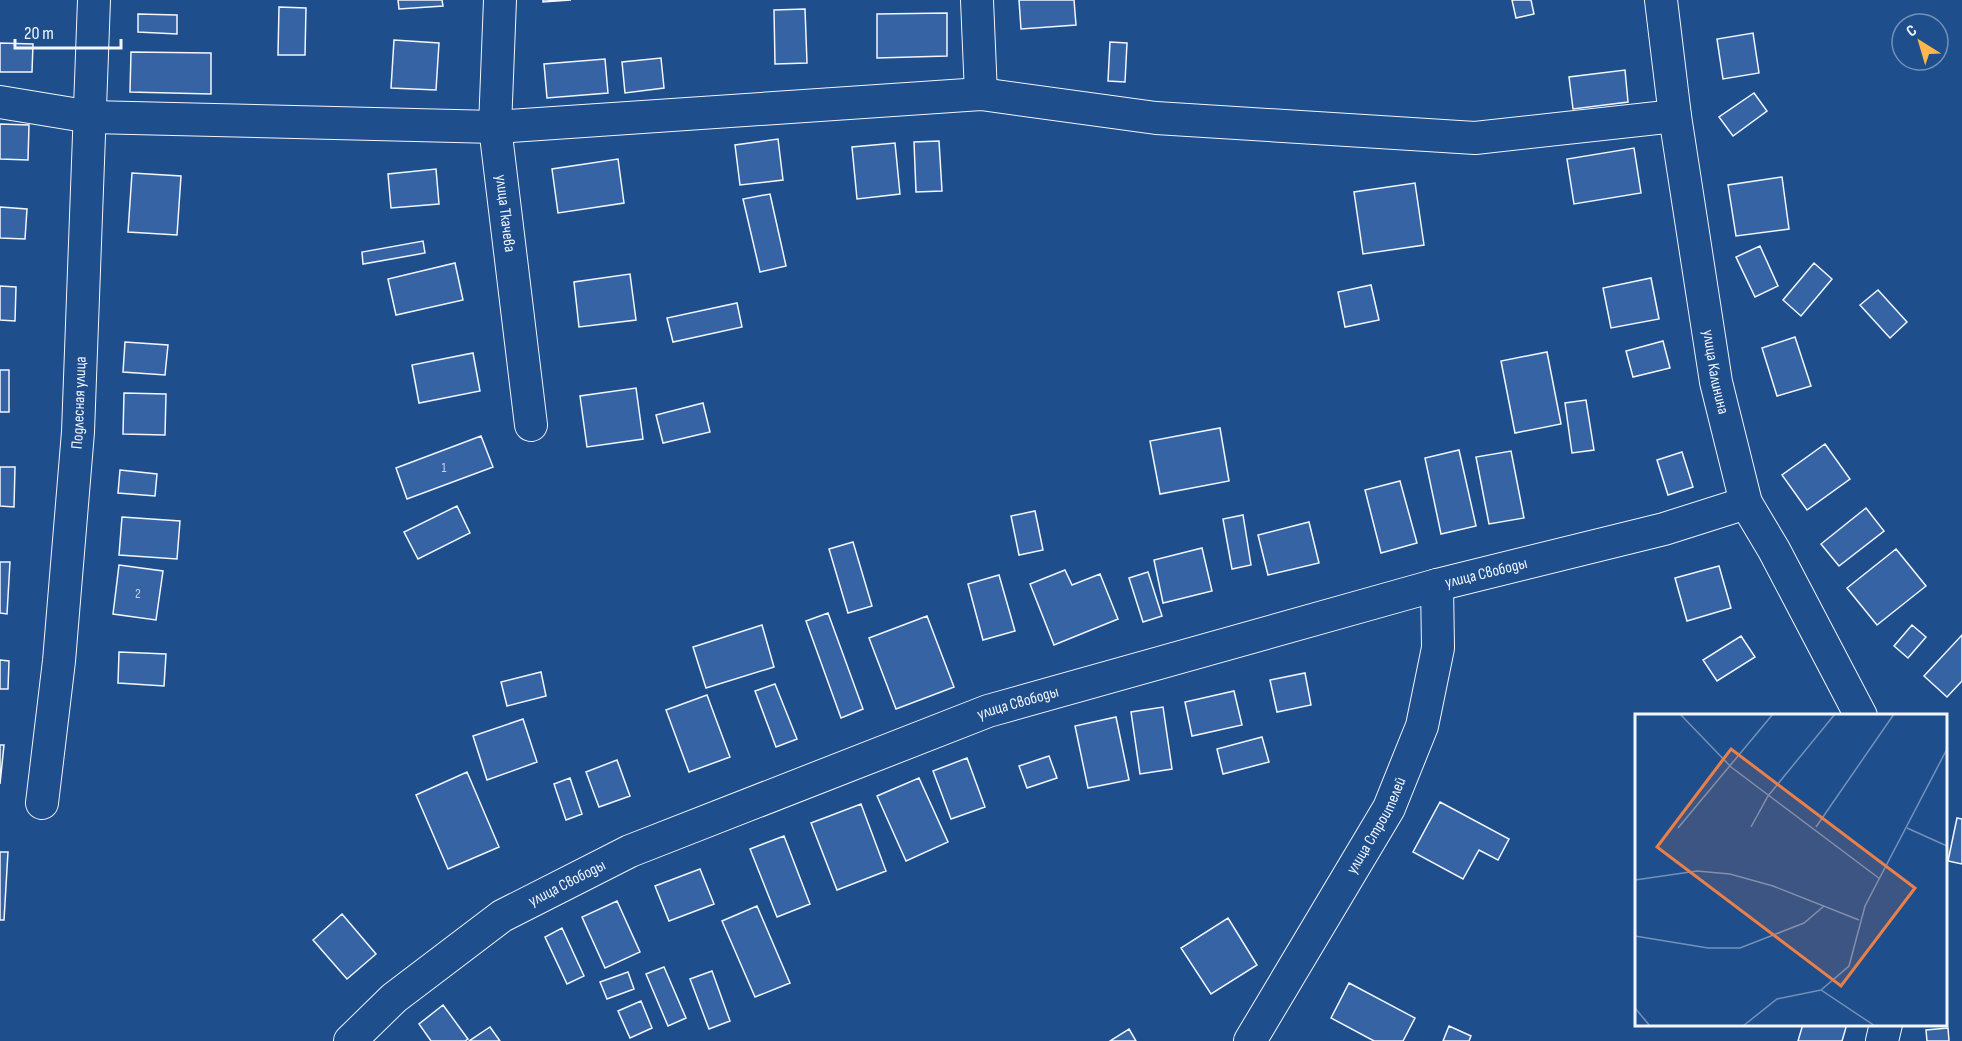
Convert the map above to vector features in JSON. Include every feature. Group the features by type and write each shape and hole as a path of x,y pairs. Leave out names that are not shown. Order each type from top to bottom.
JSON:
{"street":[{"name":"Подлесная улица","path":"42,803 59,661 78,432 94,0"},
{"name":"улица Ткачева","path":"500,0 495,127 531,426"},
{"path":"977,0 981,94"},
{"name":"улица Калинина","path":"1661,0 1674,116 1716,382 1746,503 1774,550 1860,714"},
{"path":"0,102 91,117 495,127 981,94 1156,118 1475,138 1674,116"},
{"name":"улица Свободы","path":"350,1041 394,998 502,916 630,851 988,711 1437,585 1664,529 1746,503"},
{"name":"улица Строителей","path":"1250,1041 1389,808 1422,726 1438,648 1437,585"},
{"path":"1882,1041 1886,1026"}],"building":[{"path":"398,0 442,0 443,6 399,9"},
{"path":"543,0 571,0 543,2"},
{"path":"1019,0 1074,0 1076,25 1021,29"},
{"path":"1512,0 1531,0 1534,14 1516,18"},
{"path":"279,7 306,8 305,55 278,55"},
{"path":"805,9 807,63 775,64 774,10"},
{"path":"947,13 947,56 877,58 877,14"},
{"path":"138,14 177,15 177,34 138,32"},
{"path":"1753,33 1759,73 1723,79 1717,39"},
{"path":"394,40 439,43 436,90 391,88"},
{"path":"1110,42 1127,43 1125,82 1108,81"},
{"path":"0,43 33,44 32,72 0,72"},
{"path":"131,52 211,53 211,94 130,92"},
{"path":"661,58 664,88 625,93 622,62"},
{"path":"605,59 608,93 547,98 544,64"},
{"path":"1625,70 1628,102 1573,109 1569,77"},
{"path":"1754,93 1767,111 1733,136 1719,117"},
{"path":"0,124 29,125 28,160 0,159"},
{"path":"778,139 783,180 740,185 735,145"},
{"path":"939,141 942,191 916,192 914,142"},
{"path":"895,143 900,194 857,199 852,147"},
{"path":"1634,148 1641,193 1574,204 1567,159"},
{"path":"618,159 624,203 558,213 552,169"},
{"path":"436,169 439,204 391,208 388,174"},
{"path":"132,173 181,176 177,235 128,232"},
{"path":"1782,177 1789,229 1736,236 1728,185"},
{"path":"1415,183 1424,245 1363,254 1354,192"},
{"path":"770,194 786,266 760,272 743,199"},
{"path":"0,207 27,209 25,239 0,238"},
{"path":"423,241 425,253 363,264 362,252"},
{"path":"1760,246 1778,286 1755,297 1736,257"},
{"path":"455,263 463,300 396,315 388,279"},
{"path":"1814,263 1832,279 1801,316 1783,300"},
{"path":"630,274 636,320 579,327 574,282"},
{"path":"1651,278 1659,319 1611,328 1603,288"},
{"path":"1371,285 1379,320 1345,327 1338,292"},
{"path":"0,286 16,287 15,321 0,320"},
{"path":"1878,290 1907,322 1890,338 1860,305"},
{"path":"737,303 742,327 673,342 667,318"},
{"path":"1795,337 1811,386 1777,396 1762,348"},
{"path":"1663,341 1670,368 1633,377 1626,351"},
{"path":"125,342 168,345 165,375 123,372"},
{"path":"1547,352 1561,424 1515,433 1501,361"},
{"path":"473,353 480,391 419,403 412,365"},
{"path":"0,370 9,370 9,412 0,412"},
{"path":"636,388 643,439 587,447 580,396"},
{"path":"124,393 166,394 165,435 123,434"},
{"path":"1586,400 1594,450 1572,453 1565,403"},
{"path":"703,403 710,432 663,443 656,415"},
{"path":"1220,428 1229,481 1160,494 1150,441"},
{"path":"481,436 493,467 407,499 396,468"},
{"path":"1825,444 1850,479 1807,510 1782,475"},
{"path":"1459,450 1476,526 1441,534 1425,458"},
{"path":"1511,451 1524,518 1489,524 1476,457"},
{"path":"1682,452 1693,487 1668,495 1657,460"},
{"path":"0,467 15,467 14,507 0,506"},
{"path":"120,470 157,474 155,496 118,493"},
{"path":"1400,481 1417,543 1381,553 1365,490"},
{"path":"457,506 470,533 418,559 404,532"},
{"path":"1866,508 1884,531 1839,566 1821,544"},
{"path":"1035,511 1043,550 1019,555 1011,516"},
{"path":"1243,515 1251,565 1232,569 1223,519"},
{"path":"122,517 180,521 177,559 119,555"},
{"path":"1309,522 1319,563 1268,575 1258,535"},
{"path":"853,542 872,606 848,613 829,549"},
{"path":"1202,548 1212,591 1163,603 1154,560"},
{"path":"1896,549 1926,586 1877,625 1847,588"},
{"path":"0,562 10,562 7,614 0,613"},
{"path":"119,565 163,571 156,620 113,614"},
{"path":"1719,566 1731,608 1687,621 1675,578"},
{"path":"1065,570 1072,585 1100,574 1118,619 1054,645 1030,584"},
{"path":"1148,572 1162,616 1143,622 1129,578"},
{"path":"999,575 1015,631 983,640 968,584"},
{"path":"828,613 863,709 841,718 806,621"},
{"path":"927,616 954,687 896,709 869,638"},
{"path":"762,625 774,667 706,688 693,647"},
{"path":"1912,625 1926,637 1908,658 1894,646"},
{"path":"1962,635 1962,681 1947,697 1924,676"},
{"path":"1741,636 1755,657 1717,681 1703,660"},
{"path":"119,652 166,654 164,686 118,683"},
{"path":"0,660 9,661 8,689 0,689"},
{"path":"541,672 546,696 507,706 501,682"},
{"path":"1305,673 1311,705 1277,712 1270,680"},
{"path":"775,684 797,739 776,747 755,691"},
{"path":"1234,691 1242,725 1192,736 1185,702"},
{"path":"707,695 730,757 689,772 666,710"},
{"path":"1163,707 1172,769 1140,774 1131,712"},
{"path":"1116,717 1129,780 1088,788 1075,726"},
{"path":"523,719 537,762 487,780 473,736"},
{"path":"1262,737 1269,762 1223,774 1217,749"},
{"path":"0,745 4,745 0,784"},
{"path":"1049,756 1057,778 1027,788 1019,766"},
{"path":"967,758 985,807 951,819 933,771"},
{"path":"617,760 630,796 599,807 586,772"},
{"path":"467,772 499,847 448,869 416,795"},
{"path":"570,778 582,814 566,820 554,784"},
{"path":"919,778 948,842 906,861 877,796"},
{"path":"1440,802 1509,839 1498,860 1479,850 1463,879 1413,852"},
{"path":"861,804 886,871 837,890 811,823"},
{"path":"1957,818 1962,819 1962,864 1948,861"},
{"path":"784,836 810,904 777,917 750,849"},
{"path":"0,852 8,852 4,920 0,920"},
{"path":"700,869 714,904 669,921 655,886"},
{"path":"617,901 640,952 605,968 582,917"},
{"path":"757,906 790,983 755,997 722,921"},
{"path":"342,914 376,954 347,979 313,940"},
{"path":"1228,918 1257,965 1211,994 1181,948"},
{"path":"562,928 584,976 567,984 545,937"},
{"path":"664,967 686,1018 668,1026 646,974"},
{"path":"712,971 730,1021 709,1029 690,979"},
{"path":"628,972 634,989 607,999 600,982"},
{"path":"1349,983 1415,1018 1403,1041 1374,1041 1331,1018"},
{"path":"641,1001 652,1028 630,1038 618,1011"},
{"path":"443,1005 468,1039 465,1041 431,1041 419,1024"},
{"path":"1449,1026 1471,1036 1469,1041 1443,1041"},
{"path":"1802,1026 1846,1026 1842,1041 1798,1041"},
{"path":"490,1027 500,1041 469,1041"},
{"path":"1948,1028 1949,1041 1927,1041 1926,1030"},
{"path":"1129,1029 1136,1041 1110,1041"}]}
